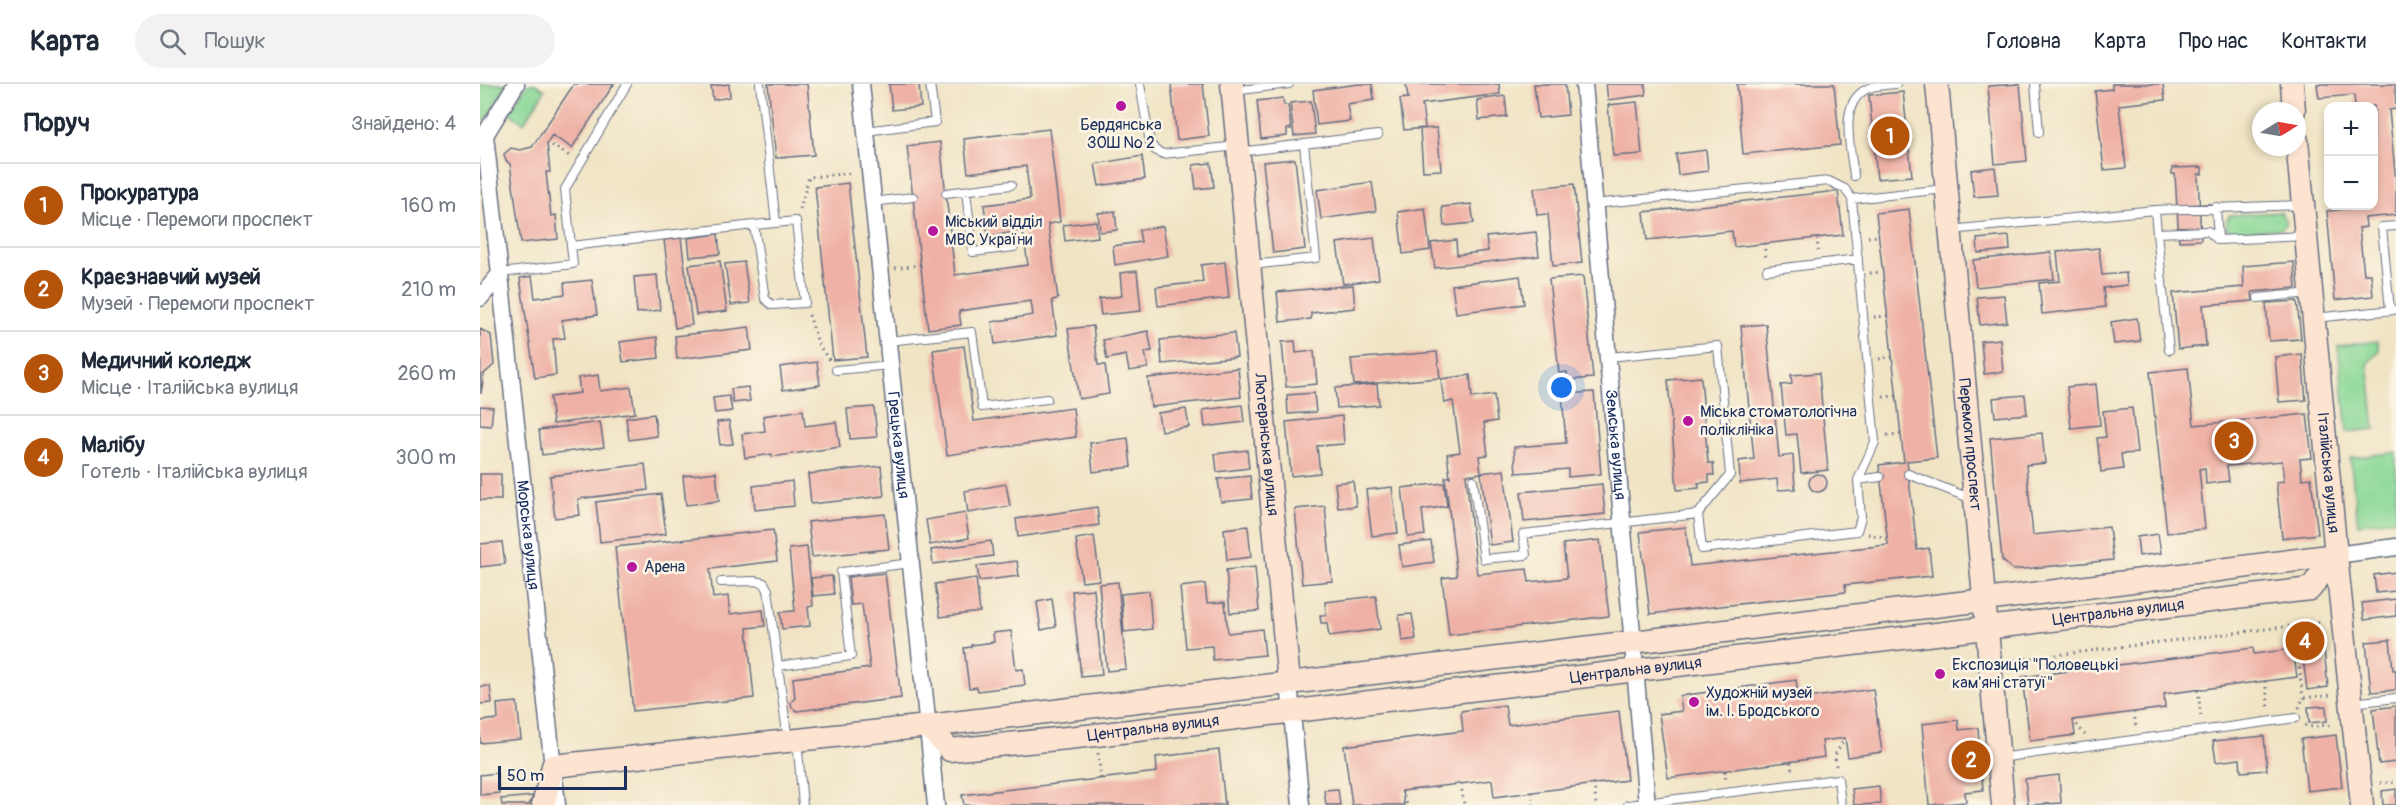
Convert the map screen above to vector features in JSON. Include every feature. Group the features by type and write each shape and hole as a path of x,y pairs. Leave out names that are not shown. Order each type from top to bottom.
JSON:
{"main road":[{"name":"Перемоги проспект","path":"1937,84 2003,805"},
{"path":"2292,84 2293,102"},
{"name":"Лютеранська вулиця","path":"1232,87 1288,683"},
{"name":"Італійська вулиця","path":"2298,156 2342,620 2362,805"},
{"name":"Центральна вулиця","path":"928,726 950,750 1096,735 2310,589 2336,555"},
{"name":"Центральна вулиця","path":"553,766 928,726 1984,600 2336,555"},
{"path":"543,805 553,766"}],"street":[{"name":"Морська вулиця","path":"516,84 485,135 557,805"},
{"name":"Грецька вулиця","path":"861,84 936,805"},
{"name":"Земська вулиця","path":"1584,84 1647,804"},
{"path":"480,298 500,269"},
{"name":"Центральна вулиця","path":"2336,555 2396,547"},
{"name":"Лютеранська вулиця","path":"1288,683 1301,805"}],"lane":[{"path":"500,269 573,264 565,189 627,84"},
{"path":"760,84 776,223"},
{"path":"866,131 935,123 930,84"},
{"path":"1140,84 1150,143 1155,150 1163,154 1304,144 1378,135"},
{"path":"1232,87 1289,84"},
{"path":"1854,176 1848,115 1853,101 1862,92 1872,87 1896,84"},
{"path":"2035,84 2039,132"},
{"path":"1249,265 1317,258 1304,144"},
{"path":"1593,204 1829,180 1845,189 1852,199 1875,441 1858,480 1862,517 1857,531 1702,549 1698,513"},
{"path":"946,193 1011,185"},
{"path":"1852,199 1945,189"},
{"path":"966,191 973,252 1014,247"},
{"path":"873,202 912,197"},
{"path":"1949,230 2155,210 2303,204"},
{"path":"2216,207 2218,240"},
{"path":"2155,210 2169,350"},
{"path":"571,246 754,225 796,221 805,303 772,305 765,299 754,225"},
{"path":"2314,318 2393,310 2382,227 2396,226"},
{"path":"2157,233 2208,231 2218,240 2306,236"},
{"path":"1767,270 1858,259"},
{"path":"2258,298 2311,293"},
{"path":"888,341 972,332 982,406 1047,399"},
{"path":"1473,480 1484,560 1526,555 1524,534 1698,513 1730,475 1718,346 1609,357"},
{"path":"836,370 891,365"},
{"path":"1908,474 1975,500"},
{"path":"1858,480 1880,477"},
{"path":"778,666 851,656 841,572 911,563"},
{"path":"721,582 755,581 764,583 768,590 778,666 803,805"},
{"path":"2352,706 2396,698"},
{"path":"1999,758 2296,718"},
{"path":"1628,805 1838,778 1841,805"}],"path":[{"path":"548,142 580,163"},
{"path":"796,221 809,177 870,171"},
{"path":"880,270 920,265"},
{"path":"805,303 819,346 836,370"},
{"path":"1857,531 1887,538"},
{"path":"1990,664 2342,620"},
{"path":"2294,626 2303,698 2296,718 2308,727 2352,706"},
{"path":"2265,681 2271,721"},
{"path":"2198,690 2203,730"},
{"path":"2303,698 2352,706"},
{"path":"1096,735 1101,778"},
{"path":"1838,778 1835,755 1845,738"},
{"path":"1461,784 1464,805"},
{"path":"1594,784 1596,805"},
{"path":"1402,791 1407,805"},
{"path":"1532,792 1533,805"}],"green space":[{"path":"480,84 507,84 485,121 480,122"},
{"path":"527,84 535,84 545,90 524,123 509,113"},
{"path":"2281,212 2286,221 2282,229 2231,232 2226,227 2230,215"},
{"path":"2378,341 2379,351 2368,363 2375,429 2347,432 2338,346"},
{"path":"2396,452 2396,519 2358,524 2350,458"}],"building":[{"path":"574,84 614,84 572,148 552,135 547,143 550,172 546,172 551,216 556,215 558,239 521,243 510,164 506,161 504,154 511,148 520,150 532,147"},
{"path":"729,84 730,97 713,100 711,86"},
{"path":"768,84 807,84 814,155 776,158"},
{"path":"889,84 919,84 921,107 892,110"},
{"path":"1171,84 1203,84 1209,136 1177,140"},
{"path":"1372,84 1374,100 1347,104 1350,121 1317,125 1313,90"},
{"path":"1406,84 1499,84 1500,94 1422,104 1425,128 1404,130 1400,99 1408,98"},
{"path":"1534,84 1565,84 1568,115 1538,118"},
{"path":"1606,84 1645,84 1646,95 1608,100"},
{"path":"1737,84 1834,84 1840,145 1743,154"},
{"path":"2020,84 2027,161 1995,164 1988,86"},
{"path":"2112,84 2163,84 2165,100 2119,105 2126,168 2104,170 2095,91 2112,89"},
{"path":"2317,84 2395,84 2396,109 2389,110 2396,182 2396,215 2365,218 2366,227 2359,228 2364,274 2371,274 2373,296 2335,300 2327,211 2378,210 2378,102 2355,102 2354,95 2319,98"},
{"path":"1903,92 1912,176 1877,179 1869,95"},
{"path":"1505,96 1507,117 1479,120 1477,100"},
{"path":"1283,98 1284,105 1288,105 1291,129 1287,129 1287,136 1261,139 1257,101"},
{"path":"1311,101 1315,134 1294,136 1290,103"},
{"path":"1637,102 1642,154 1613,156 1608,105"},
{"path":"1437,128 1441,170 1423,171 1420,129"},
{"path":"1049,129 1060,222 1048,224 1058,299 1052,300 1057,335 995,344 992,322 1033,315 1031,301 959,311 961,325 928,329 907,146 940,142 955,275 1028,265 1023,231 988,236 984,205 1030,199 1026,166 968,173 964,139"},
{"path":"1706,150 1708,171 1678,175 1676,154"},
{"path":"1142,156 1145,179 1099,186 1095,164"},
{"path":"1295,159 1305,249 1273,253 1263,162"},
{"path":"1211,163 1214,187 1196,189 1193,165"},
{"path":"1995,167 1998,195 1974,197 1971,170"},
{"path":"2202,167 2202,174 2198,174 2201,240 2179,241 2175,174 2172,174 2172,168"},
{"path":"1372,182 1376,211 1321,219 1317,190"},
{"path":"848,183 867,357 833,360 815,187"},
{"path":"1574,184 1582,263 1553,266 1548,214 1537,215 1534,188"},
{"path":"1838,191 1843,235 1734,247 1732,231 1647,240 1644,212"},
{"path":"1471,204 1474,223 1444,226 1442,207"},
{"path":"1425,208 1430,250 1403,254 1398,212"},
{"path":"1909,209 1937,458 1907,461 1917,550 1929,548 1932,576 1845,585 1846,592 1650,614 1640,532 1686,527 1690,566 1888,545 1879,465 1904,462 1876,213"},
{"path":"1115,211 1117,230 1100,232 1098,213"},
{"path":"1096,221 1098,237 1065,241 1063,225"},
{"path":"1163,226 1168,256 1115,265 1113,246 1141,242 1139,230"},
{"path":"1536,232 1539,256 1435,268 1431,243 1456,240 1457,255 1488,251 1486,237"},
{"path":"718,234 720,254 690,257 688,238"},
{"path":"2009,236 2010,250 1978,253 1977,239"},
{"path":"681,238 692,325 675,328 664,240"},
{"path":"1374,238 1379,279 1343,284 1337,243"},
{"path":"2099,248 2102,275 2126,273 2127,285 2103,288 2105,307 2042,314 2039,283 2060,281 2057,252"},
{"path":"2051,252 2054,279 1976,287 1973,260"},
{"path":"720,261 727,311 696,315 689,265"},
{"path":"744,262 750,303 731,305 725,264"},
{"path":"1225,262 1229,298 1158,306 1156,287 1203,282 1201,265"},
{"path":"2294,262 2296,288 2252,292 2253,301 2203,305 2206,346 2178,349 2173,293 2244,287 2243,266"},
{"path":"1137,271 1141,311 1101,315 1099,299 1122,296 1120,273"},
{"path":"657,275 660,310 637,313 634,277"},
{"path":"532,276 535,298 565,294 564,283 592,280 597,315 562,320 565,338 553,339 556,375 535,378 520,278"},
{"path":"1520,276 1524,304 1456,313 1452,285"},
{"path":"1583,276 1593,378 1568,380 1567,372 1559,373 1549,279"},
{"path":"1353,285 1355,308 1311,313 1311,319 1280,322 1277,292"},
{"path":"2004,295 2007,322 1980,325 1977,297"},
{"path":"2297,301 2301,339 2269,341 2266,303"},
{"path":"2137,318 2140,341 2114,344 2111,322"},
{"path":"1766,324 1779,457 1793,455 1795,489 1778,490 1777,479 1740,483 1739,461 1754,459 1741,326"},
{"path":"1093,326 1098,365 1105,365 1109,394 1079,399 1068,329"},
{"path":"749,327 752,350 677,359 675,336"},
{"path":"480,329 491,335 494,365 484,374 481,394"},
{"path":"1148,331 1152,351 1145,352 1148,368 1129,371 1126,355 1107,359 1103,340"},
{"path":"1234,333 1237,357 1162,364 1160,340"},
{"path":"657,337 659,358 623,362 620,342"},
{"path":"2000,339 2003,372 1984,374 1981,341"},
{"path":"1295,341 1296,353 1314,351 1317,384 1286,387 1282,342"},
{"path":"964,346 974,421 1073,408 1076,437 947,455 933,350"},
{"path":"1437,352 1440,378 1354,385 1351,359"},
{"path":"2302,354 2306,400 2279,402 2275,357"},
{"path":"817,362 820,385 783,390 780,367"},
{"path":"1238,368 1241,397 1151,407 1148,378"},
{"path":"2188,368 2194,425 2307,414 2312,458 2300,459 2302,479 2311,478 2318,534 2282,538 2276,482 2284,481 2282,461 2227,466 2229,481 2206,484 2205,468 2199,469 2205,529 2167,533 2150,372"},
{"path":"1819,373 1828,470 1801,473 1797,434 1786,435 1781,385 1792,384 1791,375"},
{"path":"598,375 600,391 631,387 635,413 553,424 550,397 580,393 578,378"},
{"path":"1470,375 1472,398 1494,395 1497,421 1484,423 1488,455 1479,456 1481,473 1466,475 1477,574 1527,569 1529,582 1567,578 1563,544 1600,540 1609,616 1449,635 1442,578 1457,576 1445,477 1450,477 1447,454 1460,452 1453,401 1444,403 1441,379"},
{"name":"Міська стоматологічна поліклініка","path":"1701,377 1708,463 1713,463 1714,475 1709,475 1709,482 1698,483 1699,488 1677,490 1668,380"},
{"path":"1377,384 1379,405 1337,408 1335,388"},
{"path":"2096,384 2100,425 2071,428 2067,387"},
{"path":"748,387 750,401 733,403 731,389"},
{"path":"1594,392 1601,474 1568,477 1568,469 1516,473 1514,447 1566,443 1562,394"},
{"path":"1314,393 1316,412 1288,414 1287,395"},
{"path":"2025,395 2027,414 1995,417 1993,398"},
{"path":"729,396 732,411 715,413 713,398"},
{"path":"1242,405 1244,422 1205,427 1203,410"},
{"path":"480,406 493,407 491,426 480,425"},
{"path":"874,407 877,437 850,439 847,409"},
{"path":"2132,408 2137,453 2121,454 2123,469 2101,472 2097,438 2106,437 2103,411"},
{"path":"1186,409 1189,427 1161,431 1158,413"},
{"path":"803,410 805,426 836,422 840,447 772,457 772,454 745,458 742,434 765,431 763,416"},
{"path":"654,414 657,436 629,440 626,418"},
{"path":"1342,416 1344,444 1317,446 1320,473 1291,476 1286,422"},
{"path":"729,421 733,444 720,445 717,422"},
{"path":"600,422 604,447 542,455 539,430"},
{"path":"2042,433 2045,463 2026,465 2033,535 2109,527 2113,560 2013,570 2002,560 1990,438"},
{"path":"1128,438 1131,467 1093,472 1090,443"},
{"path":"1247,450 1249,468 1217,472 1215,454"},
{"path":"645,464 648,490 578,499 580,515 555,518 550,476"},
{"path":"881,466 884,496 811,504 808,474"},
{"path":"1504,470 1513,542 1490,545 1481,473"},
{"path":"716,472 719,501 686,505 683,476"},
{"path":"480,474 501,474 501,500 480,500"},
{"path":"1818,474 1824,477 1827,483 1824,489 1818,492 1812,489 1809,483 1812,477"},
{"path":"1250,476 1252,499 1221,502 1218,479"},
{"path":"792,481 794,506 755,510 753,486"},
{"path":"1353,481 1356,506 1338,508 1335,483"},
{"path":"1444,483 1447,506 1422,510 1425,535 1408,537 1402,488"},
{"path":"1006,484 1010,506 968,513 965,491"},
{"path":"1602,484 1605,514 1524,522 1521,492"},
{"path":"1392,487 1398,533 1372,536 1366,490"},
{"path":"661,494 666,534 600,542 596,502"},
{"path":"1325,506 1332,581 1302,584 1295,509"},
{"path":"1097,507 1099,525 1018,537 1016,519"},
{"path":"965,513 969,538 930,545 926,520"},
{"path":"885,514 889,549 812,557 808,522"},
{"path":"1248,526 1251,557 1227,560 1224,529"},
{"path":"773,530 777,561 710,569 713,598 728,596 730,614 763,610 765,626 747,628 754,698 633,711 615,547"},
{"path":"2158,534 2161,553 2139,556 2137,537"},
{"path":"1094,536 1100,580 1082,582 1076,539"},
{"path":"991,541 993,556 933,564 931,550"},
{"path":"1431,541 1434,562 1402,567 1399,545"},
{"path":"502,542 505,564 480,567 480,544"},
{"path":"807,547 813,606 808,607 810,626 782,629 780,612 795,611 789,549"},
{"path":"1017,561 1019,576 979,581 977,566"},
{"path":"1255,567 1259,611 1230,613 1226,570"},
{"path":"2396,572 2396,591 2376,593 2374,575"},
{"path":"885,573 901,698 797,711 792,708 791,702 795,698 793,678 870,668 862,604 851,605 848,577"},
{"path":"832,576 834,594 813,596 811,578"},
{"path":"976,578 980,612 940,617 935,584"},
{"path":"1118,582 1126,669 1107,671 1099,584"},
{"path":"1205,584 1207,603 1225,602 1228,633 1262,629 1265,655 1213,660 1212,646 1186,648 1180,587"},
{"path":"1094,589 1102,675 1081,677 1072,591"},
{"path":"1149,591 1152,629 1124,632 1121,594"},
{"path":"1376,596 1380,629 1329,636 1327,623 1321,623 1320,615 1326,615 1325,602"},
{"path":"1052,599 1056,627 1041,630 1037,602"},
{"path":"2396,599 2396,616 2364,620 2362,603"},
{"path":"1412,614 1416,639 1402,641 1399,615"},
{"path":"1011,631 1016,670 1023,669 1025,685 978,691 977,687 969,688 964,648 994,642 993,633"},
{"path":"2322,632 2328,687 2307,690 2300,635"},
{"path":"2390,640 2393,670 2396,670 2396,690 2371,692 2366,642"},
{"path":"2253,648 2254,654 2293,649 2297,677 2164,694 2165,708 2073,720 2075,735 2030,741 2022,677"},
{"path":"1796,680 1799,699 1873,689 1882,752 1848,757 1845,738 1822,741 1824,757 1668,778 1659,714 1682,711 1680,696"},
{"path":"490,686 492,703 480,704 480,687"},
{"path":"517,702 521,739 480,743 480,721 498,719 497,704"},
{"path":"1505,705 1508,725 1619,711 1627,780 1494,797 1492,780 1402,791 1404,805 1352,805 1344,746 1463,731 1461,711"},
{"path":"2326,706 2327,721 2309,723 2308,707"},
{"path":"2396,706 2396,762 2379,764 2373,709"},
{"path":"1958,720 1959,730 1978,728 1983,790 1965,792 1966,802 1929,805 1922,724"},
{"path":"2336,735 2342,787 2307,791 2301,739"},
{"path":"2264,736 2267,770 2241,772 2240,759 2216,762 2213,741"},
{"path":"1219,750 1225,805 964,805 962,795 1157,772 1156,757"},
{"path":"497,773 499,793 480,795 480,775"},
{"path":"2059,775 2061,803 2028,805 2025,779"},
{"path":"1879,786 1881,804 1854,805 1852,789"},
{"path":"1338,789 1340,805 1326,805 1324,790"},
{"path":"2396,789 2396,805 2383,805 2382,791"},
{"path":"533,796 529,805 502,805 501,799"}],"place":[{"name":"Бердянська ЗОШ № 2","path":"1121,106"},
{"name":"Прокуратура","path":"1890,136"},
{"name":"Міський відділ МВС України","path":"933,231"},
{"name":"Міська стоматологічна поліклініка","path":"1688,421"},
{"name":"Медичний коледж","path":"2234,441"},
{"name":"Арена","path":"632,567"},
{"name":"Малібу","path":"2305,641"},
{"name":"Експозиція \"Половецькі кам'яні статуї\"","path":"1940,674"},
{"name":"Художній музей ім. І. Бродського","path":"1694,702"},
{"name":"Краєзнавчий музей","path":"1971,760"}]}
